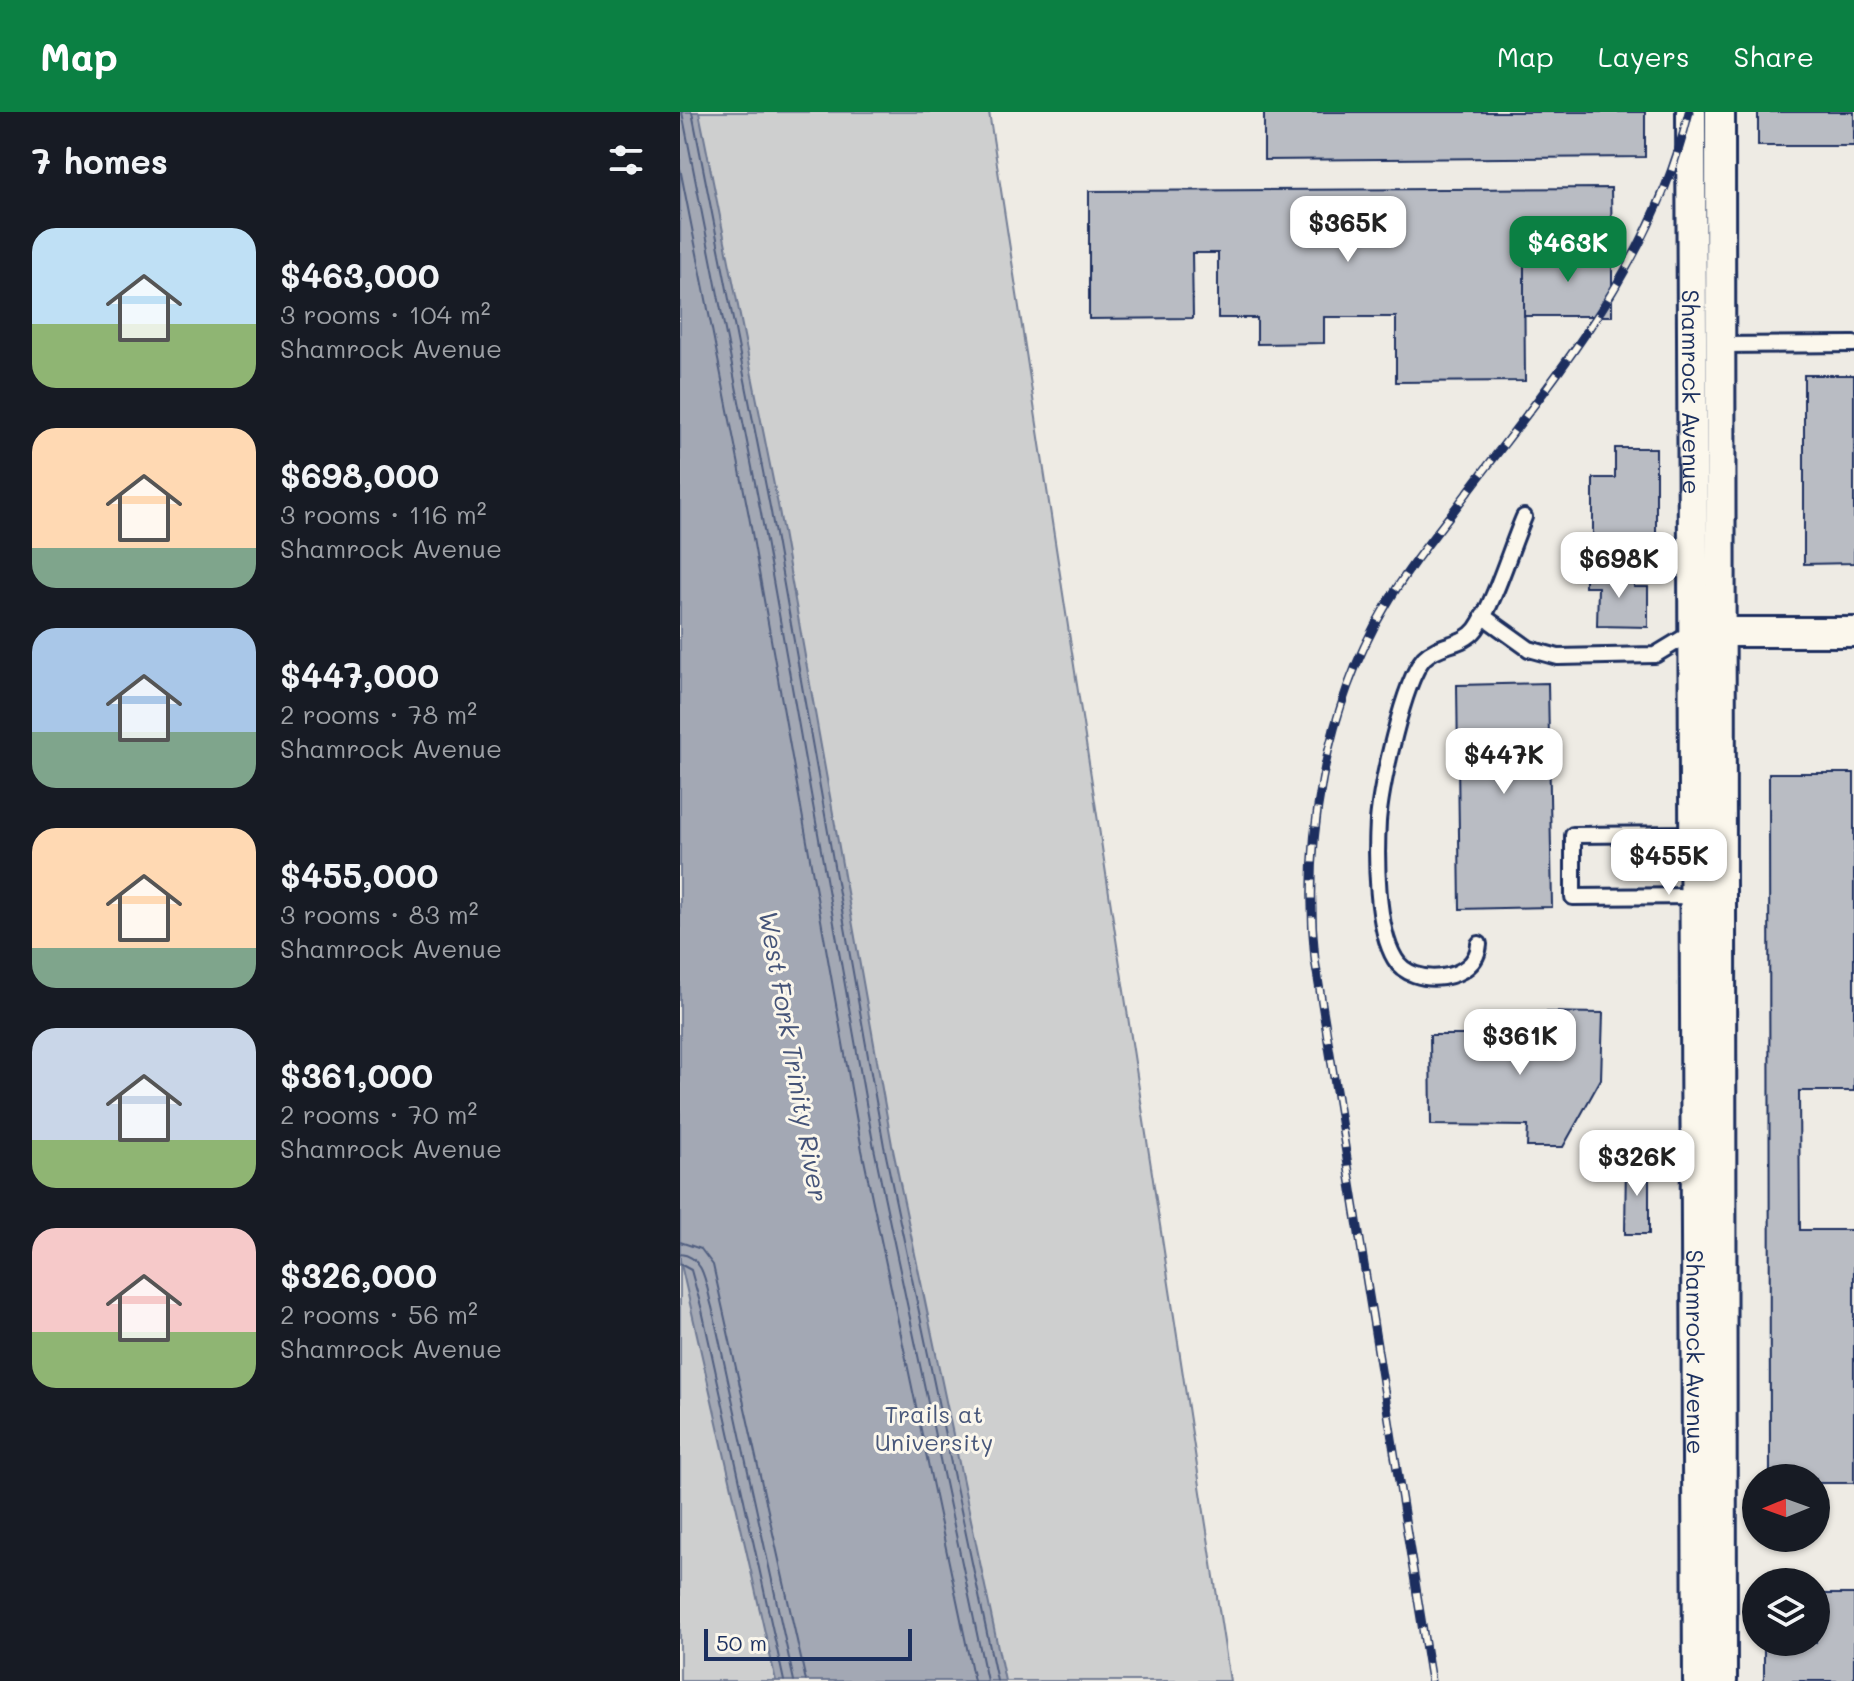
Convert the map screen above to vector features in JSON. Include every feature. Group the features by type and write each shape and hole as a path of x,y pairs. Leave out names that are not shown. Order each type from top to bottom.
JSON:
{"street":[{"name":"Shamrock Avenue","path":"1691,112 1692,345 1707,632 1708,834 1698,1681"},
{"name":"Shamrock Avenue","path":"1707,632 1720,345 1720,112"},
{"path":"1707,632 1854,632"},
{"name":"Shamrock Avenue","path":"1708,896 1722,1681"}],"lane":[{"path":"1692,345 1854,344"},
{"path":"1479,944 1474,963 1463,972 1427,977 1399,966 1390,951 1384,924 1377,859 1383,786 1418,667 1436,649 1469,636 1483,616 1524,517"},
{"path":"1483,616 1529,649 1558,657 1655,655 1707,632"},
{"path":"1708,834 1573,835 1573,897 1708,896"}],"green space":[{"name":"Trails at University","path":"680,112 989,112 1230,1681 680,1681"}],"water":[{"name":"West Fork Trinity River","path":"680,112 699,112 779,510 892,1145 1005,1681 776,1681 680,1260"}],"building":[{"path":"1264,112 1645,112 1645,157 1264,160"},
{"path":"1758,112 1854,112 1854,146 1758,146"},
{"path":"1611,188 1612,252 1524,253 1525,381 1396,382 1396,317 1324,317 1324,343 1257,344 1257,318 1218,318 1218,253 1192,253 1193,318 1089,319 1089,191"},
{"path":"1612,252 1612,316 1524,316 1524,253"},
{"path":"1804,375 1854,375 1854,563 1804,564"},
{"path":"1615,448 1656,448 1656,569 1593,569 1593,478 1615,478"},
{"path":"1585,572 1634,573 1634,587 1648,587 1648,627 1597,626 1598,587 1585,587"},
{"path":"1548,683 1552,907 1460,909 1457,685"},
{"path":"1769,773 1854,773 1854,1091 1799,1091 1800,1230 1854,1230 1854,1483 1830,1483 1830,1464 1770,1464"},
{"path":"1536,1012 1603,1013 1601,1079 1563,1147 1527,1147 1528,1126 1431,1125 1430,1035 1536,1035"},
{"path":"1626,1161 1649,1161 1649,1234 1625,1234"},
{"path":"1830,1594 1854,1594 1854,1681 1764,1681 1764,1656 1830,1656"}],"railway":[{"path":"1431,1681 1315,960 1312,870 1322,779 1346,691 1384,609 1419,556 1562,367 1624,272 1650,222 1672,169 1689,112"}]}
